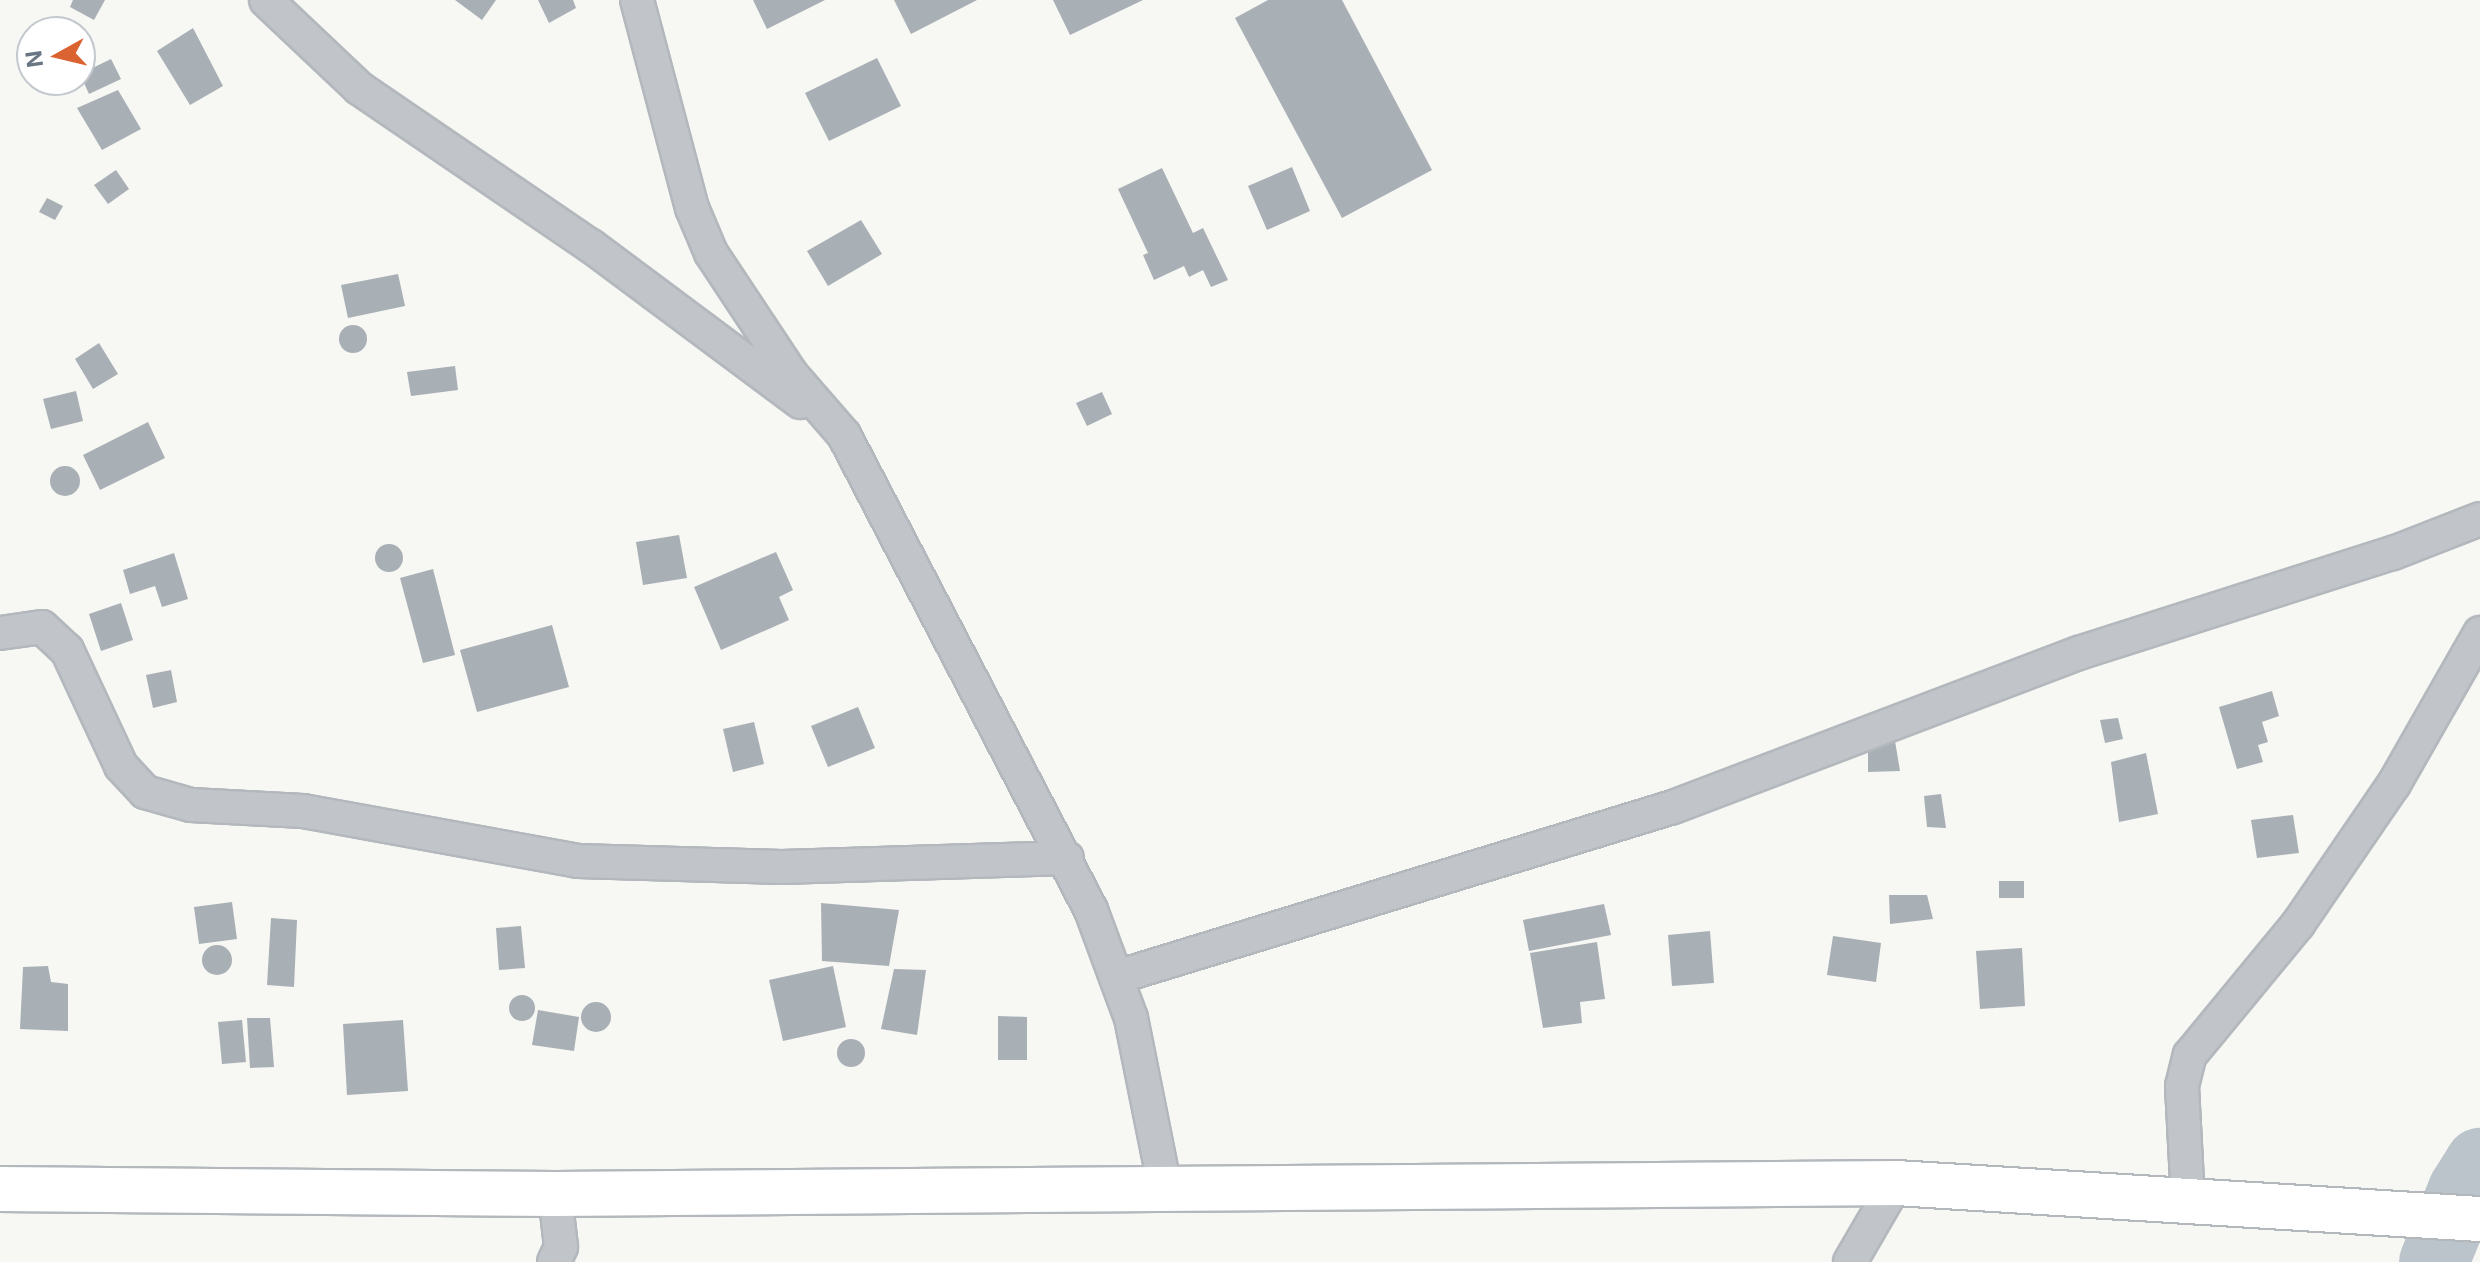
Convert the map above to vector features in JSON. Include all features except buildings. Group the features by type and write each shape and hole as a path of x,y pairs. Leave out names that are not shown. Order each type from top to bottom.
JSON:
{"street":[{"path":"266,0 359,88 591,246 844,435"},
{"path":"637,0 692,208 711,253 791,374 844,435 1067,858 1117,977 1146,1075 1165,1188"},
{"path":"1117,977 1673,807 2079,653 2393,553 2480,519"},
{"path":"0,633 42,627 67,650 121,766 145,792 191,805 303,811 578,861 782,867 1067,858"},
{"path":"2188,1201 2182,1086 2190,1055 2298,924 2394,784 2480,633"},
{"path":"1850,1262 1896,1183"},
{"path":"0,1189 555,1194 1896,1183 2480,1219"},
{"path":"554,1262 561,1247 555,1194"}],"waterway":[{"path":"2434,1262 2463,1190 2480,1163"}]}
